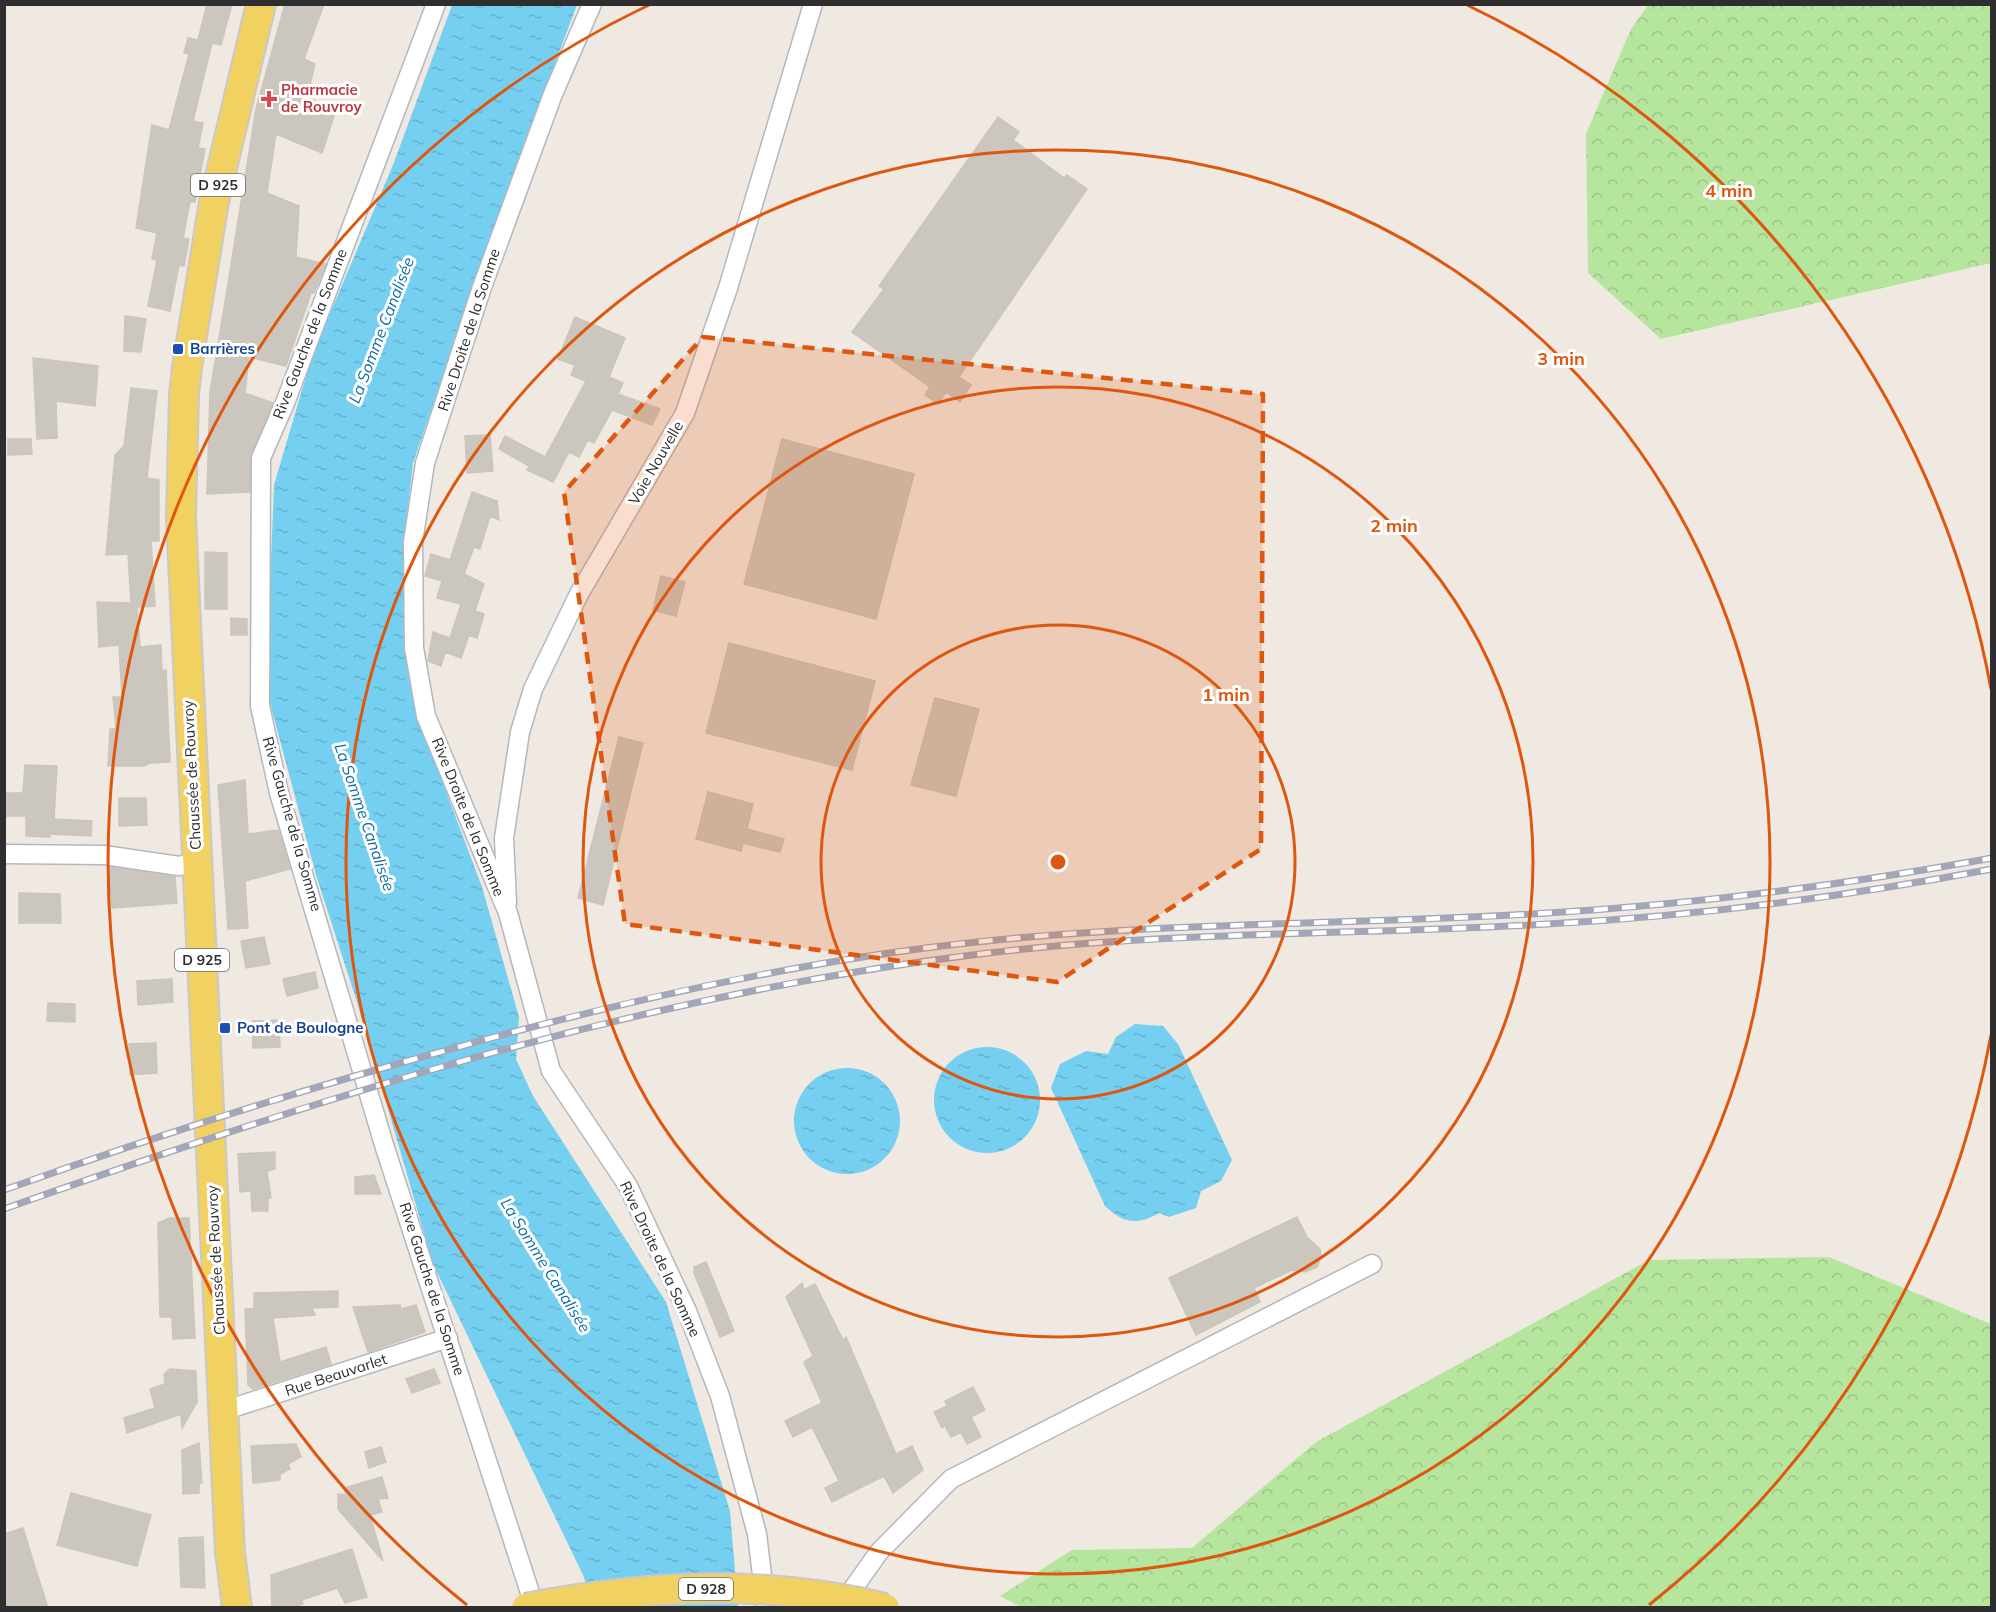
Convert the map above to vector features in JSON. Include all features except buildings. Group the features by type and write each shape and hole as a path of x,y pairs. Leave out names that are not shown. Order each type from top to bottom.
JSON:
{"main road":[{"name":"Chaussée de Rouvroy","path":"237,1608 230,1552 182,561 184,395 214,202 261,4"},
{"name":"Chaussée de Rouvroy","path":"220,1608 230,1552"},
{"name":"D 928","path":"526,1608 574,1598 692,1588 819,1596 885,1608"}],"street":[{"name":"Rive Gauche de la Somme","path":"436,4 285,404 261,458 260,706 279,793 384,1148 535,1608"},
{"name":"Rive Droite de la Somme","path":"592,4 553,94 481,290 425,464 413,542 414,648 426,716 508,914 551,1071 628,1186 687,1311 720,1396 757,1534 766,1608"},
{"name":"Voie Nouvelle","path":"508,914 504,838 520,732 533,689 579,594 685,413 728,288 813,4"},
{"path":"4,854 104,855 179,866 196,862"},
{"path":"839,1608 879,1552 951,1479 1372,1264"},
{"name":"Rue Beauvarlet","path":"223,1411 448,1338"}],"highlighted area":[{"path":"703,337 1263,394 1261,849 1057,982 625,924 564,492"}],"green space":[{"path":"1649,4 1991,5 1991,263 1661,339 1588,273 1586,134 1631,29"},
{"path":"1829,1257 1991,1324 1991,1607 1023,1608 1000,1596 1072,1550 1192,1548 1316,1442 1649,1260"}],"water":[{"name":"La Somme Canalisée","path":"452,5 577,5 507,190 413,463 403,552 404,642 421,725 482,887 519,1017 516,1059 533,1096 666,1302 730,1511 738,1607 579,1607 588,1589 583,1575 433,1264 357,1002 316,875 266,688 274,485 312,356 393,165"},
{"path":"1135,1024 1163,1026 1178,1044 1232,1160 1221,1181 1201,1191 1196,1208 1169,1217 1159,1213 1144,1220 1130,1221 1118,1216 1105,1206 1051,1088 1060,1064 1086,1051 1108,1054 1116,1037"},
{"path":"987,1047 1007,1051 1025,1062 1036,1080 1040,1100 1036,1120 1025,1138 1007,1149 987,1153 967,1149 949,1138 938,1120 934,1100 938,1080 949,1062 967,1051"},
{"path":"847,1068 867,1072 885,1083 896,1101 900,1121 896,1141 885,1159 867,1170 847,1174 827,1170 809,1159 798,1141 794,1121 798,1101 809,1083 827,1072"}],"railway":[{"path":"4,1190 226,1115 509,1033 625,1004 800,967 918,949 1075,933 1548,913 1715,899 1881,877 1992,858"},
{"path":"4,1209 245,1127 489,1054 613,1022 737,994 862,971 988,953 1127,941 1477,928 1659,916 1826,897 1992,869"}],"place":[{"name":"Pharmacie de Rouvroy","path":"269,99"},
{"name":"Barrières","path":"178,349"},
{"name":"Pont de Boulogne","path":"225,1028"}]}
